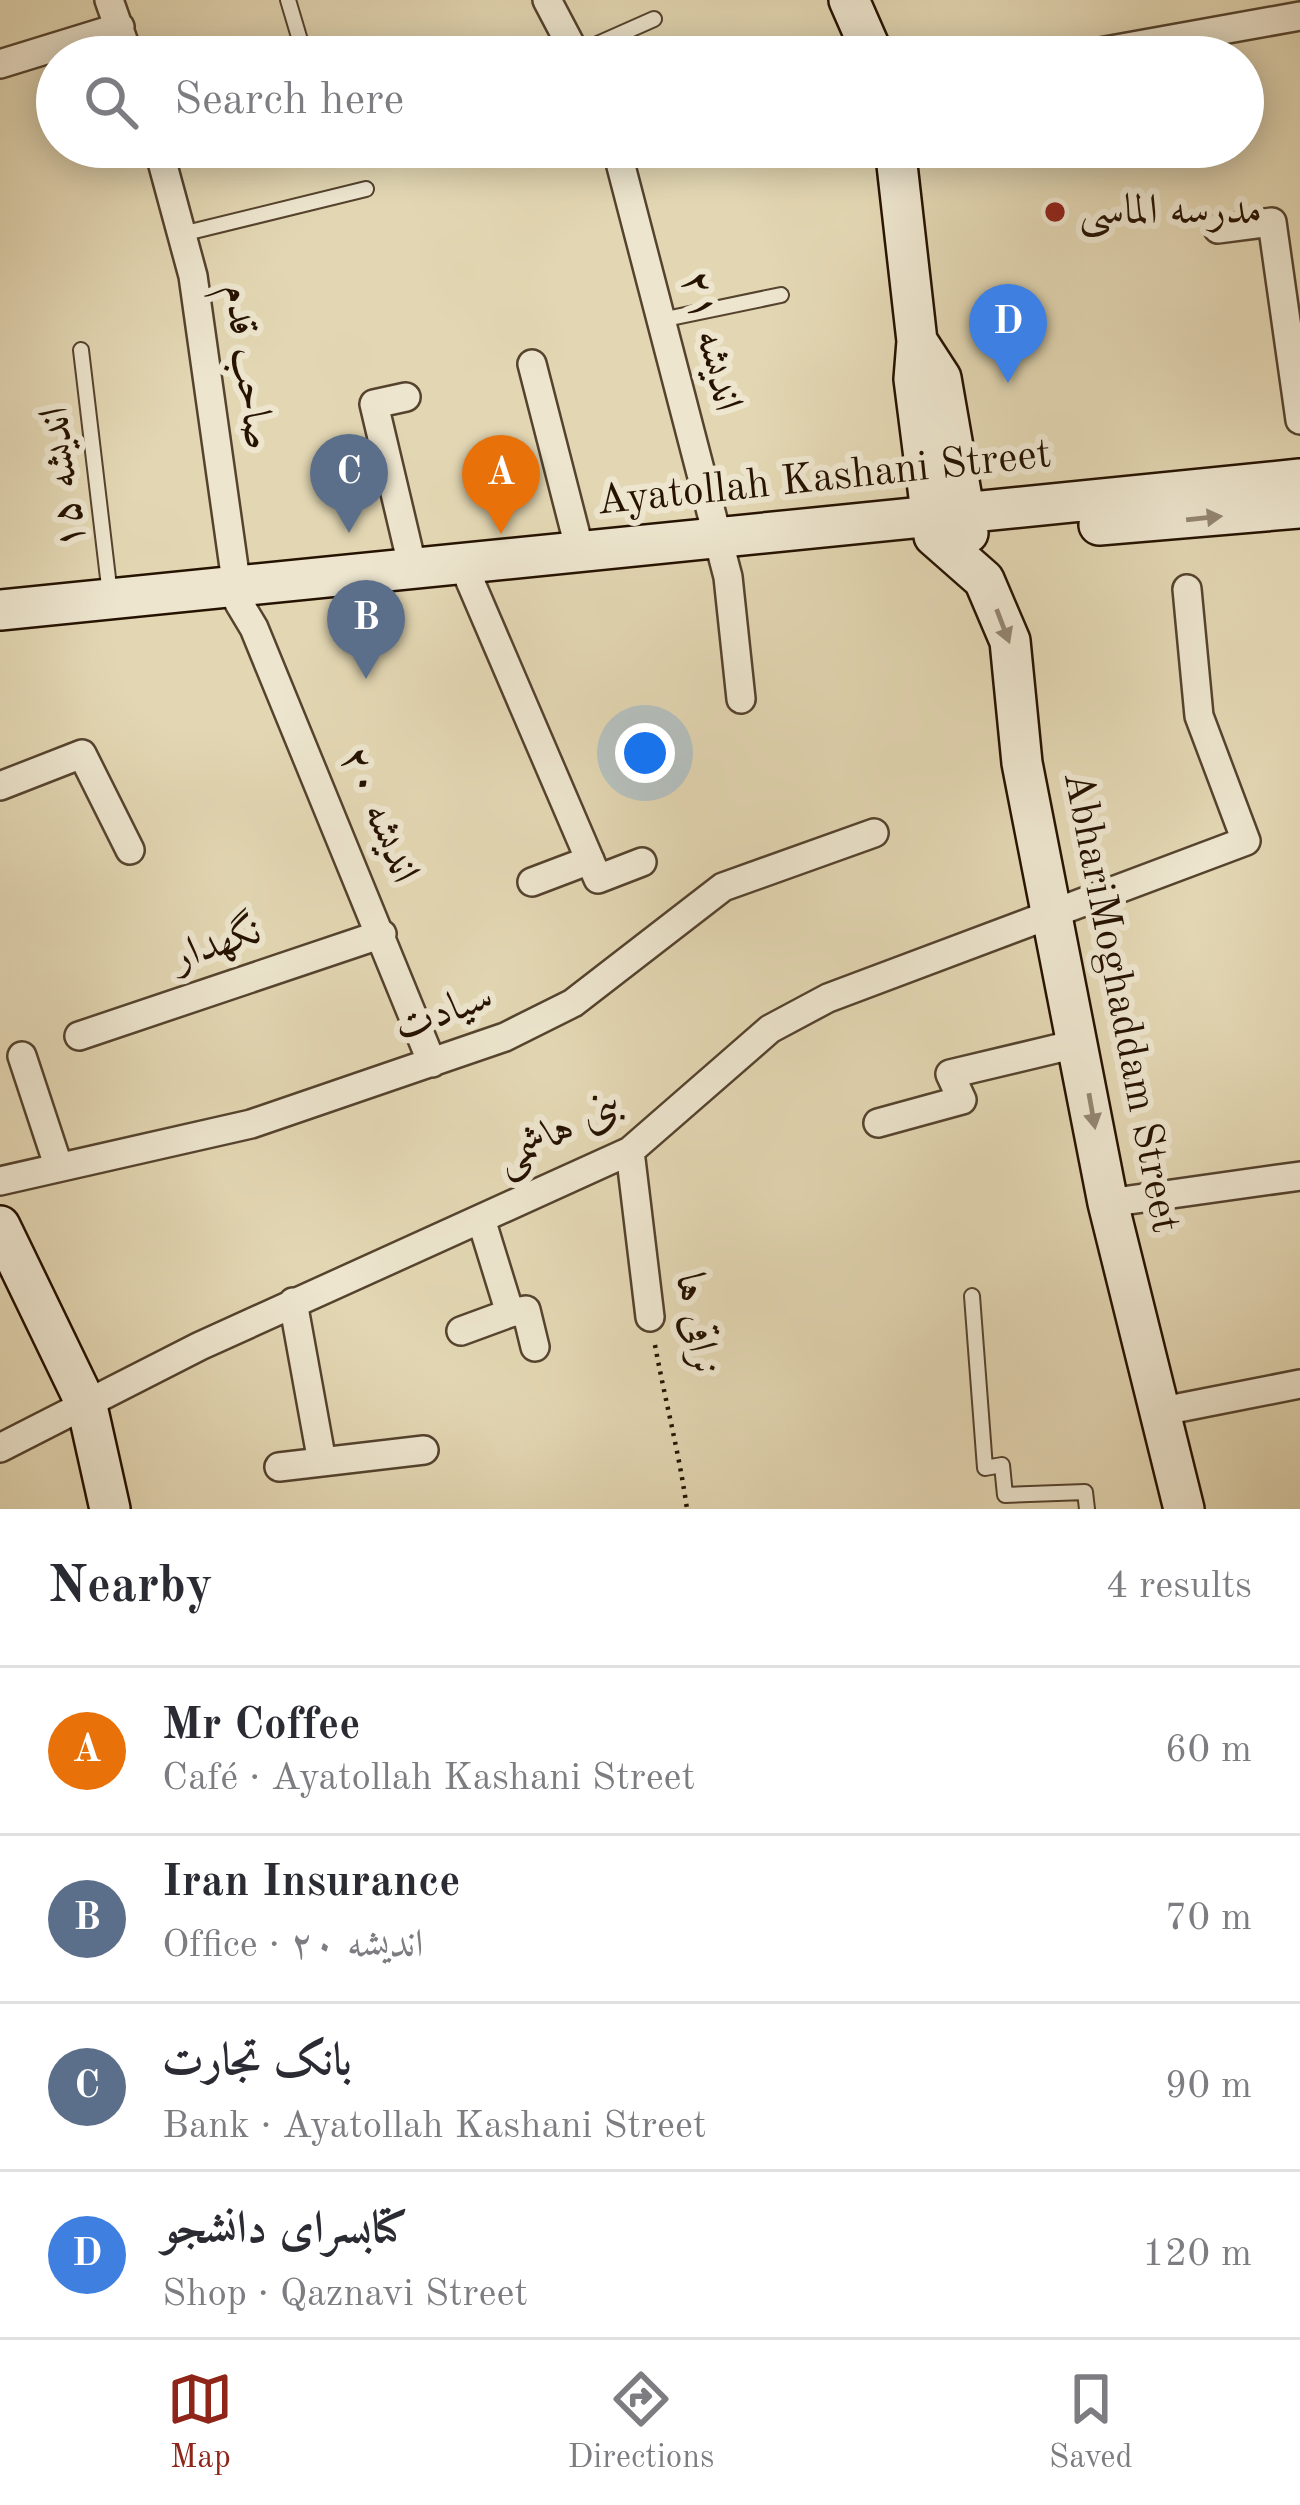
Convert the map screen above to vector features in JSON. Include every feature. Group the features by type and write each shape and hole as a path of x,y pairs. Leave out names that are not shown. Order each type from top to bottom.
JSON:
{"main road":[{"path":"849,0 865,36"},
{"path":"897,168 917,341 914,379 949,523"},
{"name":"Ayatollah Kashani Street","path":"0,610 111,599 470,580 718,546 1300,479"},
{"name":"Ayatollah Kashani Street","path":"949,523 1300,508"},
{"name":"AbhariMoghaddam Street","path":"949,523 984,580 1010,641 1022,763 1055,913 1108,1203 1163,1411 1178,1508"},
{"name":"Ayatollah Kashani Street","path":"0,626 413,569 580,551 718,546"},
{"path":"0,1226 87,1406 110,1509"}],"street":[{"path":"109,0 123,36"},
{"path":"547,0 566,36"},
{"path":"1189,36 1300,16"},
{"path":"91,36 120,27"},
{"path":"0,64 36,53"},
{"name":"صاحب قدم","path":"164,168 193,276 237,595"},
{"name":"اندیشه ۲۱","path":"621,168 718,546 741,699"},
{"path":"1218,230 1272,222 1300,420"},
{"path":"532,364 580,551"},
{"path":"406,397 374,404 413,569"},
{"path":"470,580 594,870"},
{"name":"بنی هاشمی","path":"0,1448 293,1303 630,1151 770,1029 894,970 1246,841 1199,716 1187,589"},
{"name":"اندیشه ۲۰","path":"237,595 432,1063"},
{"path":"0,786 82,754 130,850"},
{"name":"سیادت","path":"0,1181 251,1124 506,1037 573,1003 723,887 874,832"},
{"path":"532,882 642,862"},
{"name":"نگهدار","path":"79,1036 382,934"},
{"path":"878,1124 962,1100 950,1074 1079,1043"},
{"path":"22,1056 58,1165"},
{"name":"نراقی ها","path":"630,1151 650,1317"},
{"path":"1108,1203 1300,1176"},
{"path":"482,1219 510,1313"},
{"path":"293,1303 322,1462"},
{"path":"460,1331 526,1310 535,1347"},
{"path":"1163,1411 1300,1384"},
{"path":"279,1467 424,1450"}],"lane":[{"path":"288,0 299,36"},
{"path":"617,36 654,19"},
{"path":"182,234 366,189"},
{"path":"661,320 781,295"},
{"name":"اندیشه ۱۵","path":"81,350 111,599"},
{"path":"972,1296 985,1468 1002,1465 1005,1495 1085,1492 1087,1509"}],"path":[{"name":"نراقی ها","path":"650,1317 664,1396 674,1415 687,1509"}],"place":[{"name":"مدرسه الماسی","path":"1055,212"},
{"name":"کتابسرای دانشجو","path":"1008,383"},
{"name":"بانک تجارت","path":"349,533"},
{"name":"Mr Coffee","path":"501,534"},
{"name":"Iran Insurance","path":"366,679"}]}
